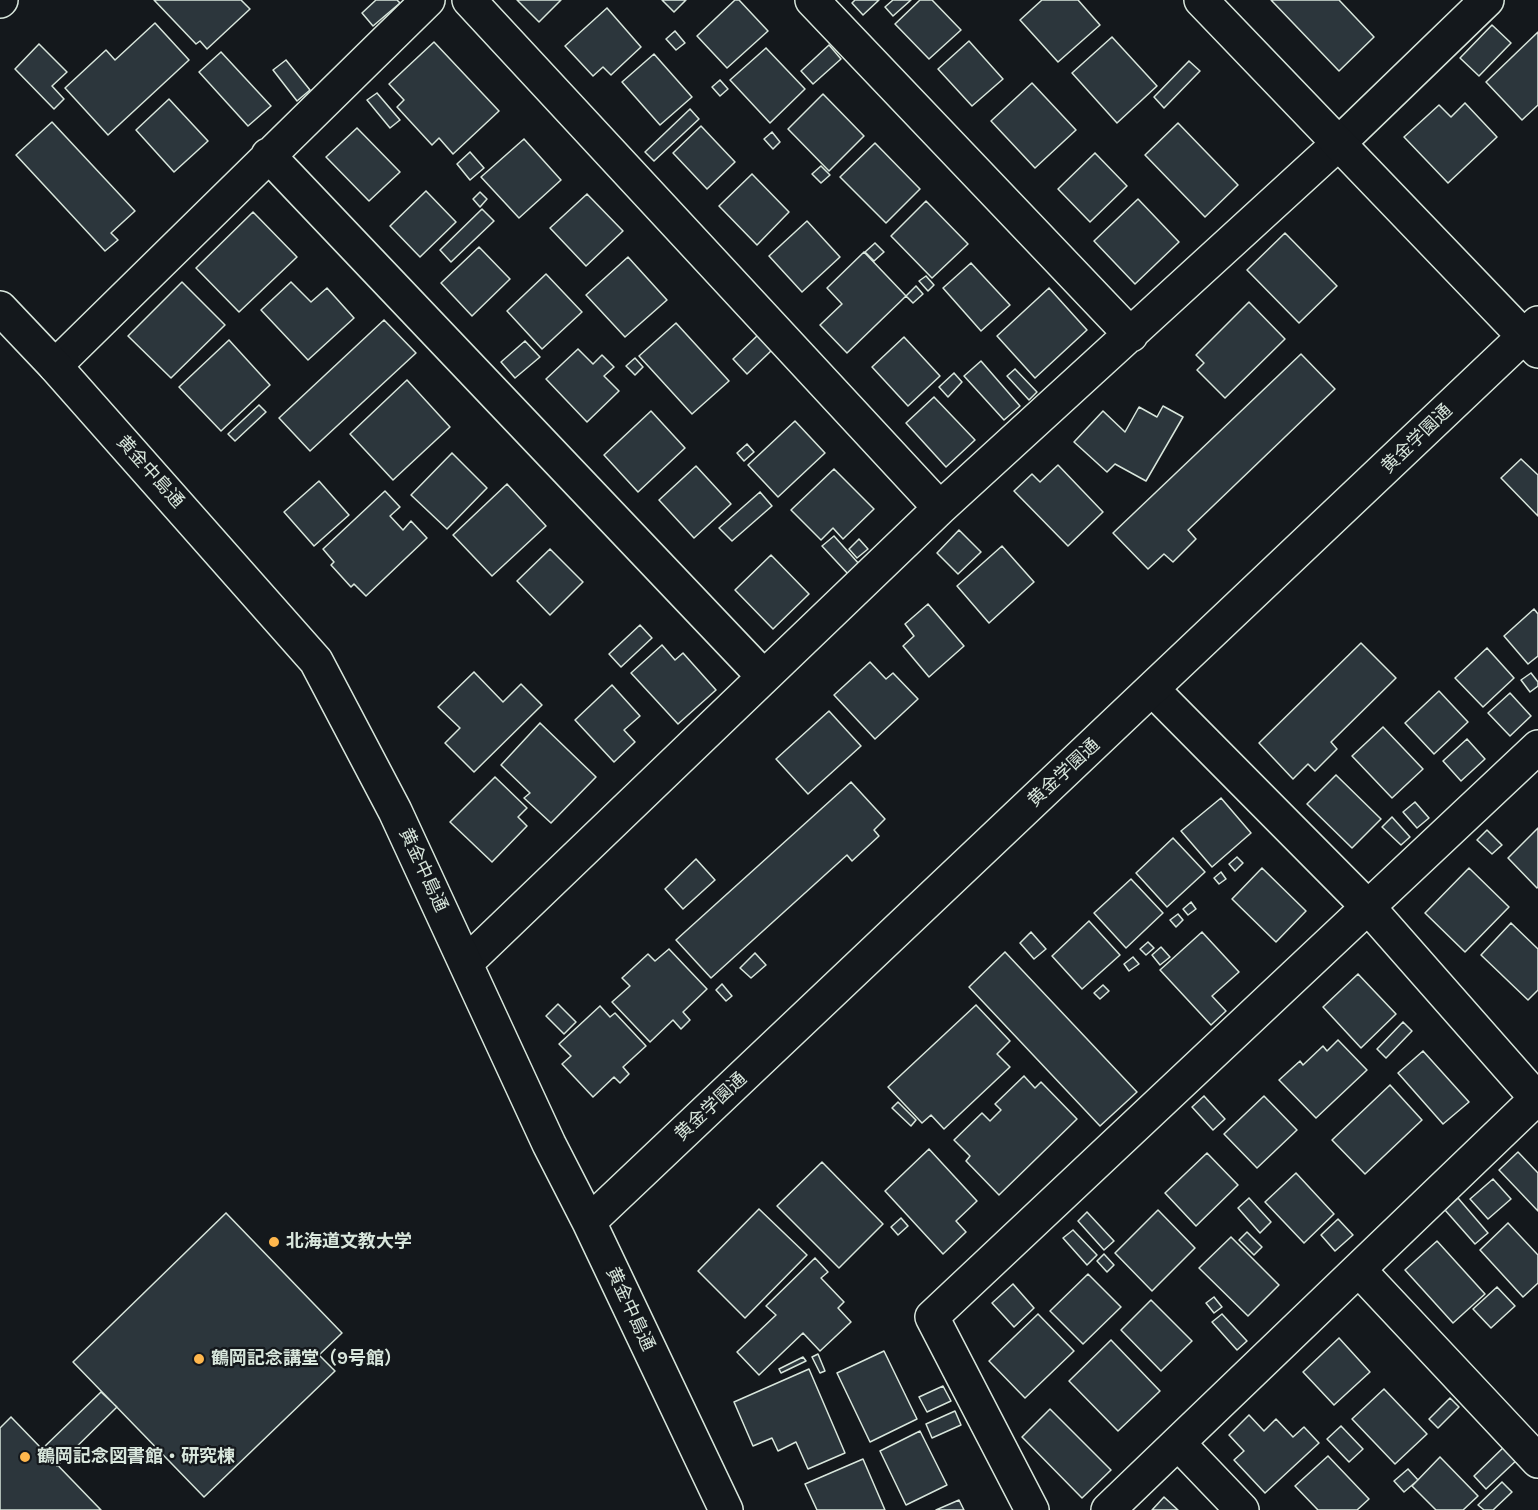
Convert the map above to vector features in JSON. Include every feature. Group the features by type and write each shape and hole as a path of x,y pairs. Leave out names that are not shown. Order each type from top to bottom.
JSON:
{"street":[{"path":"55,366 428,0"},
{"path":"469,0 940,508"},
{"path":"812,0 1131,335"},
{"path":"1201,0 1339,144 1533,337"},
{"path":"466,963 940,508 1339,144 1487,0"},
{"path":"268,155 764,678"},
{"name":"黄金中島通","path":"0,308 55,366 316,661 395,811 549,1144 589,1222 726,1510"},
{"name":"黄金学園通","path":"589,1222 1153,690 1533,337"},
{"path":"1108,1510 1537,1099 1369,908 1153,690"},
{"path":"1032,1510 932,1317 1538,747"},
{"path":"1359,1270 1538,1461"},
{"path":"1178,1443 1242,1510"}],"building":[{"path":"154,0 241,0 250,9 207,49 200,41 196,44"},
{"path":"376,0 397,0 400,3 373,26 362,13"},
{"path":"517,0 561,0 539,22"},
{"path":"662,0 686,0 674,12"},
{"path":"735,0 739,0 768,31 727,68 697,36"},
{"path":"855,0 879,0 863,15 852,3"},
{"path":"893,0 911,0 893,16 885,7"},
{"path":"920,0 932,0 961,30 929,59 895,24"},
{"path":"1042,0 1078,0 1100,25 1058,62 1020,20"},
{"path":"1271,0 1339,0 1374,37 1339,71"},
{"path":"607,8 641,47 611,75 603,67 593,76 565,46"},
{"path":"155,23 189,60 108,135 65,88 106,50 115,60"},
{"path":"1492,25 1511,43 1479,76 1460,58"},
{"path":"675,31 685,43 676,50 666,39"},
{"path":"1538,32 1538,105 1522,120 1486,82"},
{"path":"1112,37 1157,86 1117,123 1072,73"},
{"path":"969,41 1003,79 972,106 938,69"},
{"path":"434,42 499,111 453,154 439,138 432,145 397,107 404,100 389,84"},
{"path":"39,44 67,72 52,86 64,99 54,109 15,69"},
{"path":"829,45 841,59 813,84 801,71"},
{"path":"766,48 805,89 770,123 730,80"},
{"path":"221,52 271,106 248,126 199,72"},
{"path":"654,54 692,97 660,125 622,82"},
{"path":"286,60 310,90 297,101 273,70"},
{"path":"1189,61 1200,71 1164,108 1154,97"},
{"path":"720,80 728,89 720,96 712,87"},
{"path":"1032,83 1076,130 1035,168 991,121"},
{"path":"377,93 400,120 390,128 367,100"},
{"path":"823,94 864,136 829,171 788,129"},
{"path":"169,99 208,141 174,172 136,130"},
{"path":"1465,103 1497,137 1448,183 1404,137 1439,105 1451,117"},
{"path":"690,109 699,119 654,161 645,152"},
{"path":"52,122 135,211 111,233 118,240 105,251 16,155"},
{"path":"1178,123 1238,185 1205,217 1145,155"},
{"path":"701,126 735,162 707,189 673,153"},
{"path":"357,128 400,172 369,201 326,157"},
{"path":"772,132 780,142 773,149 764,139"},
{"path":"524,139 561,180 519,218 481,177"},
{"path":"875,143 920,189 886,223 840,177"},
{"path":"470,152 484,168 470,180 457,164"},
{"path":"1095,153 1127,186 1090,222 1058,189"},
{"path":"821,166 830,175 821,183 812,174"},
{"path":"752,174 789,212 757,245 719,206"},
{"path":"426,191 456,222 420,257 390,226"},
{"path":"480,192 487,199 480,207 473,199"},
{"path":"587,194 623,231 586,266 550,228"},
{"path":"1138,199 1179,242 1135,284 1094,241"},
{"path":"926,201 968,244 932,278 891,236"},
{"path":"482,209 494,221 451,262 440,250"},
{"path":"253,212 297,257 239,312 196,268"},
{"path":"807,221 840,257 802,292 769,256"},
{"path":"1285,233 1337,286 1299,323 1247,270"},
{"path":"875,243 884,252 874,261 865,252"},
{"path":"479,247 510,279 472,316 441,283"},
{"path":"864,252 906,296 847,353 820,325 842,304 827,288"},
{"path":"628,257 667,300 625,337 586,295"},
{"path":"971,263 1010,305 981,331 943,288"},
{"path":"546,274 582,312 542,349 507,311"},
{"path":"926,276 934,285 928,291 919,281"},
{"path":"182,282 225,325 171,378 128,336"},
{"path":"291,282 311,302 327,288 354,318 308,360 261,310"},
{"path":"916,286 923,294 913,303 906,296"},
{"path":"1049,288 1087,330 1035,378 997,336"},
{"path":"1249,302 1285,339 1225,398 1197,370 1204,363 1196,355"},
{"path":"384,320 416,353 310,451 279,418"},
{"path":"676,323 729,381 692,414 639,356"},
{"path":"758,335 772,350 747,374 733,359"},
{"path":"904,337 940,376 908,406 872,367"},
{"path":"229,340 270,385 221,431 179,387"},
{"path":"525,341 540,357 515,378 501,362"},
{"path":"578,349 593,364 602,355 614,367 604,376 619,391 587,422 546,379"},
{"path":"1301,354 1335,389 1188,530 1196,539 1173,562 1164,554 1148,569 1113,533"},
{"path":"635,358 643,367 635,375 626,366"},
{"path":"981,361 1020,406 1004,420 964,376"},
{"path":"1015,369 1037,392 1029,400 1007,376"},
{"path":"954,373 962,382 948,397 939,387"},
{"path":"407,380 450,427 393,480 350,434"},
{"path":"934,397 975,440 946,467 906,423"},
{"path":"259,405 266,412 235,441 228,434"},
{"path":"1163,406 1183,417 1146,481 1115,464 1107,472 1074,442 1103,411 1125,432 1139,407 1157,417"},
{"path":"651,411 685,448 638,492 604,455"},
{"path":"795,421 825,453 778,497 748,465"},
{"path":"747,444 754,452 744,461 737,453"},
{"path":"452,453 487,488 447,529 411,495"},
{"path":"1521,459 1538,475 1538,516 1501,478"},
{"path":"1058,465 1103,512 1068,546 1014,491 1032,474 1040,482"},
{"path":"696,466 731,504 694,538 659,500"},
{"path":"834,469 874,509 843,539 833,528 821,540 791,510"},
{"path":"319,481 349,515 314,546 284,512"},
{"path":"507,484 546,526 492,576 453,535"},
{"path":"385,491 400,507 390,516 403,530 411,521 427,538 366,596 354,584 351,587 331,565 334,562 323,549"},
{"path":"760,492 772,506 732,541 719,528"},
{"path":"959,530 981,552 958,574 937,553"},
{"path":"834,536 860,565 849,575 822,546"},
{"path":"859,539 868,549 857,558 849,549"},
{"path":"1002,546 1034,582 989,623 957,586"},
{"path":"550,549 583,582 550,615 517,581"},
{"path":"771,555 809,594 773,629 735,590"},
{"path":"928,604 964,646 929,677 903,646 914,636 905,624"},
{"path":"1534,609 1538,614 1538,656 1528,664 1504,636"},
{"path":"640,625 652,638 621,667 609,654"},
{"path":"1361,643 1396,678 1331,742 1337,749 1315,771 1308,764 1293,779 1259,743"},
{"path":"662,645 675,660 683,653 716,690 678,724 631,673"},
{"path":"1487,648 1514,678 1483,707 1455,678"},
{"path":"870,662 886,679 893,673 918,699 875,739 834,695"},
{"path":"474,672 503,702 521,684 542,705 474,772 445,743 460,728 438,707"},
{"path":"1531,673 1538,682 1538,686 1530,692 1521,680"},
{"path":"612,685 640,716 624,730 635,742 614,762 575,720"},
{"path":"1439,691 1468,722 1434,754 1405,723"},
{"path":"1510,693 1531,716 1510,736 1488,713"},
{"path":"829,711 861,746 808,794 776,759"},
{"path":"540,723 596,777 551,823 524,798 530,793 501,765"},
{"path":"1383,727 1423,769 1392,798 1352,756"},
{"path":"1467,739 1485,759 1461,781 1443,761"},
{"path":"1336,775 1381,819 1352,848 1307,804"},
{"path":"495,777 527,808 518,817 527,826 492,862 450,822"},
{"path":"851,782 885,819 874,830 879,836 852,861 847,855 711,978 676,940"},
{"path":"1221,798 1251,833 1212,867 1181,831"},
{"path":"1415,802 1429,818 1417,828 1403,812"},
{"path":"1392,817 1410,837 1401,845 1382,827"},
{"path":"1538,828 1538,887 1537,888 1508,858"},
{"path":"1487,830 1502,845 1492,854 1477,840"},
{"path":"1173,838 1205,872 1167,907 1136,873"},
{"path":"1237,857 1243,863 1235,871 1229,864"},
{"path":"696,859 715,880 683,909 665,889"},
{"path":"1262,868 1306,911 1276,942 1232,899"},
{"path":"1469,868 1509,907 1465,952 1425,913"},
{"path":"1221,872 1226,879 1219,884 1214,878"},
{"path":"1131,879 1163,913 1126,948 1094,913"},
{"path":"1191,902 1196,909 1188,915 1183,909"},
{"path":"1178,914 1183,920 1176,927 1170,920"},
{"path":"1089,921 1120,955 1082,989 1052,956"},
{"path":"1511,923 1538,949 1538,990 1528,1000 1481,955"},
{"path":"1031,932 1046,949 1034,959 1020,943"},
{"path":"1202,932 1239,972 1212,996 1226,1011 1211,1025 1160,970"},
{"path":"1148,942 1154,948 1146,955 1140,949"},
{"path":"1161,947 1170,957 1160,965 1152,955"},
{"path":"669,949 707,989 683,1012 690,1020 681,1029 673,1020 650,1042 612,1002 630,986 622,978 648,954 655,961"},
{"path":"1005,952 1137,1092 1100,1126 969,987"},
{"path":"755,953 766,965 751,978 740,968"},
{"path":"1133,957 1139,964 1129,971 1124,964"},
{"path":"1358,974 1396,1014 1361,1048 1323,1007"},
{"path":"722,984 732,996 726,1001 716,990"},
{"path":"1103,985 1109,991 1100,999 1094,993"},
{"path":"558,1004 576,1022 564,1034 546,1016"},
{"path":"976,1005 1010,1041 997,1054 1010,1067 944,1129 931,1115 922,1123 888,1087"},
{"path":"600,1006 610,1017 615,1013 646,1046 623,1067 629,1074 620,1083 614,1077 593,1097 562,1064 571,1056 559,1044"},
{"path":"1403,1022 1412,1031 1386,1058 1377,1049"},
{"path":"1338,1040 1367,1070 1316,1118 1279,1080 1300,1061 1303,1065 1323,1046 1327,1051"},
{"path":"1423,1051 1469,1102 1443,1124 1398,1073"},
{"path":"1024,1076 1035,1088 1041,1082 1077,1119 999,1195 966,1161 970,1156 954,1140 982,1113 990,1121 1001,1110 995,1104"},
{"path":"1390,1085 1422,1120 1365,1174 1332,1140"},
{"path":"1204,1096 1225,1119 1213,1130 1192,1107"},
{"path":"1264,1096 1297,1130 1257,1168 1224,1134"},
{"path":"898,1102 916,1120 911,1126 892,1108"},
{"path":"929,1149 977,1201 956,1221 966,1232 943,1254 885,1191"},
{"path":"1518,1152 1538,1173 1538,1211 1499,1170"},
{"path":"1207,1153 1238,1185 1196,1226 1165,1193"},
{"path":"822,1162 883,1224 839,1268 777,1206"},
{"path":"1296,1173 1334,1214 1304,1243 1265,1202"},
{"path":"1493,1179 1511,1199 1488,1219 1470,1199"},
{"path":"1249,1198 1271,1222 1260,1233 1238,1208"},
{"path":"1458,1198 1488,1233 1475,1244 1445,1210"},
{"path":"759,1209 807,1255 745,1318 698,1271"},
{"path":"1158,1210 1195,1248 1152,1291 1115,1253"},
{"path":"1087,1212 1114,1241 1104,1250 1078,1221"},
{"name":"鶴岡記念講堂（9号館）","path":"226,1213 342,1333 319,1355 335,1371 204,1497 73,1362"},
{"path":"901,1218 908,1226 898,1235 891,1227"},
{"path":"1338,1219 1353,1235 1335,1251 1321,1235"},
{"path":"1508,1223 1538,1255 1538,1283 1523,1297 1480,1250"},
{"path":"1073,1230 1097,1255 1087,1265 1063,1238"},
{"path":"1247,1232 1262,1247 1254,1255 1239,1240"},
{"path":"1231,1237 1279,1285 1248,1316 1199,1268"},
{"path":"1437,1241 1485,1294 1453,1323 1405,1270"},
{"path":"1104,1254 1114,1265 1107,1272 1097,1261"},
{"path":"815,1258 828,1272 821,1278 844,1302 838,1308 851,1322 820,1351 803,1333 759,1375 737,1352 776,1315 766,1306"},
{"path":"1088,1274 1121,1307 1083,1344 1050,1311"},
{"path":"1013,1284 1034,1308 1014,1327 992,1303"},
{"path":"1497,1287 1515,1306 1491,1328 1473,1309"},
{"path":"1214,1297 1222,1307 1214,1313 1206,1303"},
{"path":"1151,1300 1192,1341 1161,1371 1121,1330"},
{"path":"1038,1314 1074,1351 1025,1398 989,1361"},
{"path":"1222,1314 1247,1341 1237,1350 1212,1322"},
{"path":"1339,1338 1370,1372 1334,1405 1303,1372"},
{"path":"1111,1340 1160,1391 1118,1431 1069,1381"},
{"path":"884,1351 917,1419 870,1442 837,1373"},
{"path":"818,1354 825,1371 820,1373 812,1357"},
{"path":"803,1357 806,1361 781,1373 779,1369"},
{"path":"809,1369 845,1453 808,1469 796,1442 778,1451 772,1438 753,1446 734,1402"},
{"path":"943,1386 951,1401 927,1412 919,1397"},
{"path":"1384,1389 1427,1434 1395,1464 1352,1419"},
{"path":"101,1392 117,1407 57,1466 42,1449"},
{"path":"1450,1398 1459,1407 1438,1428 1429,1419"},
{"path":"1050,1409 1111,1470 1082,1498 1022,1437"},
{"path":"955,1411 961,1425 932,1438 926,1424"},
{"path":"1249,1415 1264,1431 1276,1419 1293,1437 1304,1427 1319,1443 1265,1493 1234,1460 1244,1451 1229,1435"},
{"name":"鶴岡記念図書館・研究棟","path":"11,1417 101,1510 0,1510 0,1428"},
{"path":"1341,1426 1363,1449 1349,1462 1327,1439"},
{"path":"920,1431 947,1485 906,1505 880,1451"},
{"path":"1507,1444 1519,1458 1486,1489 1474,1476"},
{"path":"1328,1456 1369,1499 1357,1510 1318,1510 1295,1486"},
{"path":"1440,1457 1478,1496 1463,1510 1436,1510 1412,1486"},
{"path":"863,1459 885,1510 817,1510 805,1484"},
{"path":"1408,1469 1418,1480 1404,1492 1394,1481"},
{"path":"1502,1482 1512,1492 1493,1510 1484,1510 1478,1505"},
{"path":"1164,1497 1178,1510 1152,1510"},
{"path":"959,1500 964,1510 936,1510"}],"place":[{"name":"北海道文教大学","path":"274,1242"},
{"name":"鶴岡記念講堂（9号館）","path":"199,1359"},
{"name":"鶴岡記念図書館・研究棟","path":"25,1457"}]}
